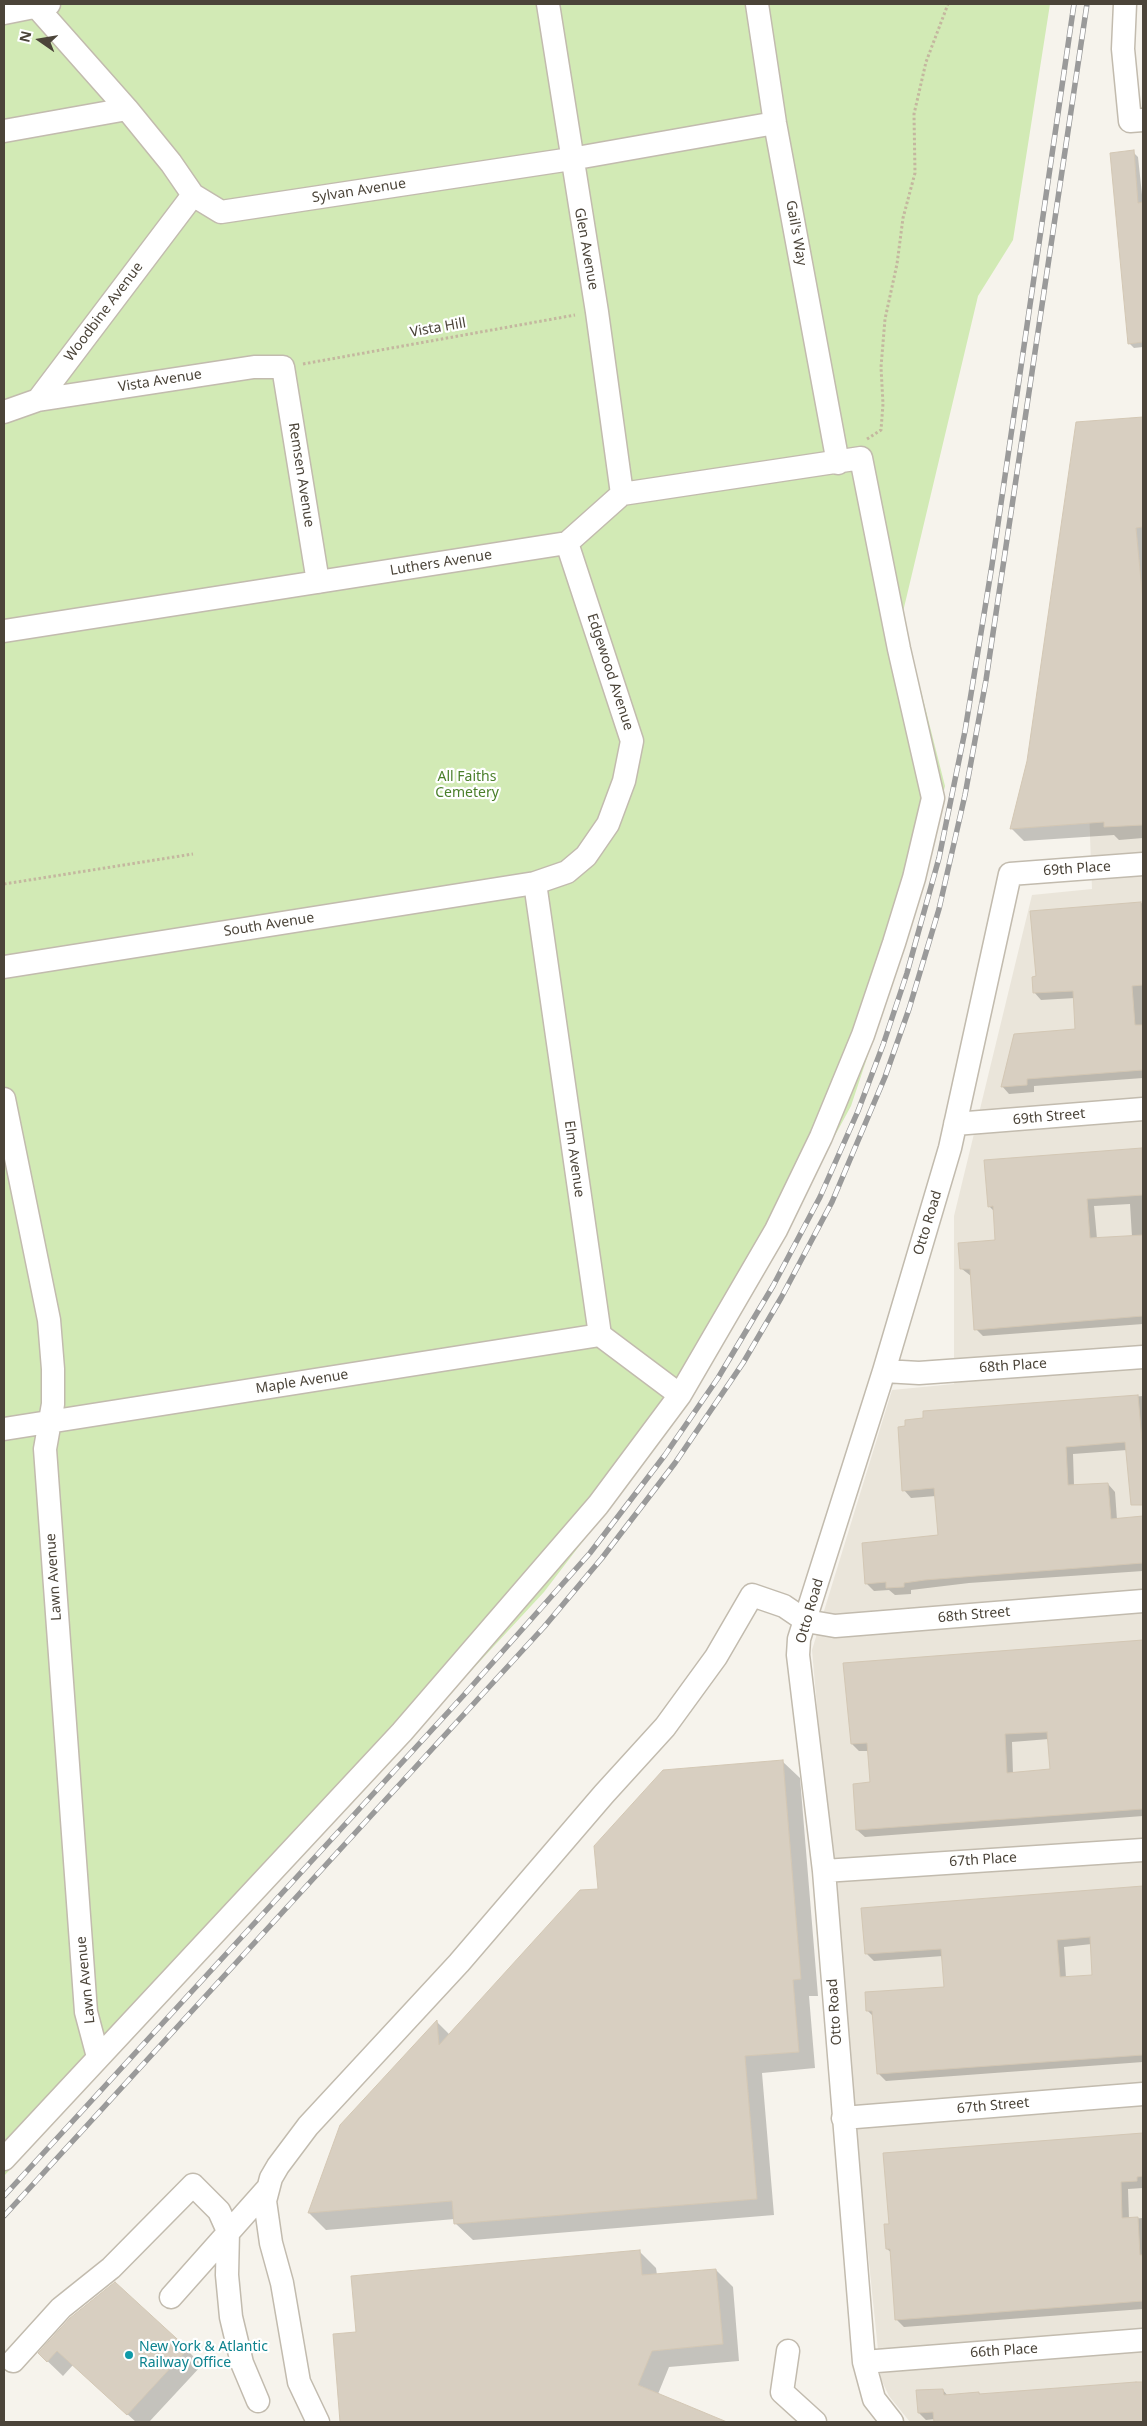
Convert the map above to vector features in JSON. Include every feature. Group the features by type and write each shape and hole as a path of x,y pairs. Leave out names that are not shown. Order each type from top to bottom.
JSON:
{"street":[{"name":"Glen Avenue","path":"548,4 571,159 597,312 622,494"},
{"name":"Gail's Way","path":"757,4 776,123 838,462"},
{"path":"1125,4 1123,48 1137,121"},
{"name":"Sylvan Avenue","path":"40,5 171,163 193,195 221,212 571,159 776,123"},
{"path":"4,13 40,5"},
{"path":"4,131 127,109"},
{"name":"Woodbine Avenue","path":"38,400 193,195"},
{"name":"Vista Avenue","path":"38,400 254,367 283,367"},
{"name":"Remsen Avenue","path":"283,367 318,582"},
{"path":"4,412 38,400"},
{"path":"4,2159 402,1732 598,1505 680,1395 776,1230 821,1137 863,1034 914,878 933,798 899,650 861,458 622,494 567,543"},
{"name":"Luthers Avenue","path":"4,631 567,543"},
{"name":"Edgewood Avenue","path":"535,883 567,872 586,856 608,824 624,781 632,741 567,543"},
{"name":"69th Place","path":"1010,874 1143,864"},
{"name":"Otto Road","path":"892,2422 874,2400 864,2362 824,1871 798,1655 799,1639 884,1371 955,1124 1010,874"},
{"name":"South Avenue","path":"4,967 535,883"},
{"name":"Elm Avenue","path":"535,883 600,1335"},
{"name":"Lawn Avenue","path":"4,1099 49,1320 54,1369 53,1404 45,1449 86,2012 98,2057"},
{"name":"69th Street","path":"955,1124 1143,1109"},
{"path":"600,1335 680,1395"},
{"name":"Maple Avenue","path":"4,1429 600,1335"},
{"name":"68th Place","path":"884,1371 911,1373 1143,1357"},
{"path":"171,2297 267,2189 278,2166 308,2126 460,1962 604,1794 665,1727 716,1657 752,1595 784,1606 806,1621"},
{"name":"68th Street","path":"806,1621 835,1626 1143,1601"},
{"name":"67th Place","path":"824,1871 1143,1850"},
{"name":"67th Street","path":"843,2118 1143,2094"},
{"path":"13,2361 60,2308 111,2268 193,2185 219,2211 228,2231 227,2275 231,2317 242,2362 258,2401"},
{"path":"267,2189 266,2216 282,2283 299,2382 318,2422"},
{"name":"66th Place","path":"864,2362 1143,2340"},
{"path":"788,2351 782,2392 815,2422"}],"path":[{"path":"861,458 868,437 881,430 883,404 881,367 885,319 897,264 903,218 915,173 914,114 926,62 948,4"},
{"name":"Vista Hill","path":"283,367 597,312"},
{"path":"4,884 193,854"}],"shaded area":[{"path":"1143,744 1143,2422 910,2422 889,2396 881,2379 848,2058 812,1650 892,1390 954,1384 954,1216 1032,895 1092,889 1087,757"}],"green space":[{"name":"All Faiths Cemetery","path":"4,4 1050,4 1013,240 978,296 902,616 945,786 917,908 851,1106 691,1400 544,1592 4,2176"}],"building":[{"path":"1134,150 1138,203 1143,202 1143,342 1128,344 1110,153"},
{"path":"1143,417 1143,527 1136,528 1143,601 1143,825 1104,827 1104,822 1010,829 1027,761 1076,422"},
{"path":"1141,902 1143,985 1132,986 1135,1025 1143,1025 1143,1070 1027,1079 1027,1085 1001,1087 1014,1034 1075,1029 1073,991 1033,993 1032,977 1036,976 1030,911"},
{"path":"1142,1148 1143,1195 1087,1199 1090,1238 1143,1235 1143,1316 974,1330 970,1269 960,1269 958,1243 995,1240 993,1206 988,1207 984,1160"},
{"path":"1138,1395 1143,1451 1143,1505 1131,1505 1125,1442 1066,1447 1068,1485 1108,1483 1111,1519 1143,1516 1143,1563 925,1580 904,1583 904,1587 886,1588 886,1582 865,1584 862,1543 938,1535 934,1488 902,1491 898,1427 905,1426 905,1420 923,1418 923,1411"},
{"path":"1143,1640 1143,1809 856,1830 853,1784 870,1782 867,1743 851,1744 843,1663","holes":["1047,1732 1050,1769 1007,1773 1005,1734"]},
{"path":"783,1760 801,1979 793,1980 799,2052 745,2056 757,2199 454,2224 452,2201 308,2213 340,2125 437,2020 439,2045 580,1890 598,1889 594,1846 663,1770"},
{"path":"1143,1886 1143,2055 877,2074 872,2011 866,2011 865,1992 944,1987 941,1949 865,1954 861,1908","holes":["1090,1937 1092,1975 1060,1977 1057,1940"]},
{"path":"1143,2133 1143,2176 1137,2177 1137,2181 1121,2182 1122,2218 1138,2217 1140,2255 1142,2255 1143,2259 1143,2301 895,2320 890,2249 886,2249 884,2224 889,2224 883,2153"},
{"path":"640,2250 642,2275 716,2269 723,2344 652,2351 638,2385 727,2422 340,2422 333,2334 356,2332 351,2276"},
{"name":"New York & Atlantic Railway Office","path":"115,2282 188,2349 127,2415 57,2351 47,2362 38,2353 70,2318"},
{"path":"1143,2382 1143,2422 934,2422 933,2412 918,2413 916,2390 943,2389 944,2395 979,2392 979,2394"}],"railway":[{"path":"4,2196 463,1696 590,1553 665,1455 718,1378 773,1286 820,1197 858,1111 883,1045 907,973 939,858 965,731 992,565 1074,4"},
{"path":"4,2216 544,1627 602,1558 675,1463 743,1363 781,1298 832,1202 885,1077 909,1009 939,909 965,795 986,680 1087,4"}],"place":[{"name":"New York & Atlantic Railway Office","path":"129,2355"}]}
